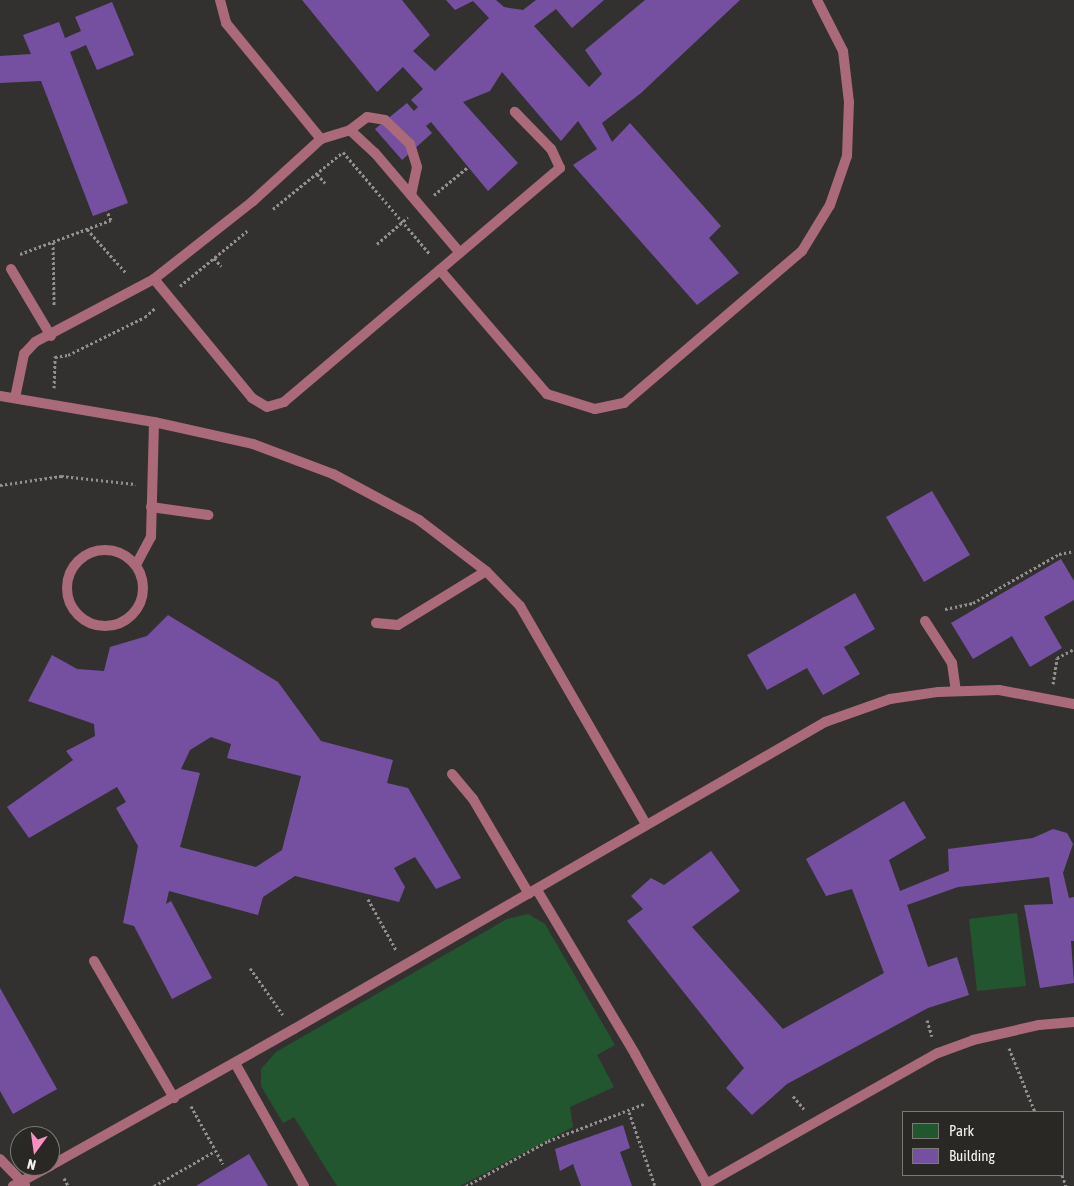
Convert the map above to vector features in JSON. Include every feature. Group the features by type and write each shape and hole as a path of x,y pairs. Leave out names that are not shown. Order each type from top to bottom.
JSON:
{"lane":[{"path":"220,0 226,23 321,139"},
{"path":"440,270 547,394 595,409 624,403 802,251 830,205 847,156 849,102 843,50 817,0"},
{"path":"154,279 252,398 267,407 284,402 560,168 551,148 515,112"},
{"path":"15,398 24,354 35,342 51,336 140,289 253,201 321,139 350,130 367,117 385,120 410,144 417,167 411,195"},
{"path":"350,130 375,153 460,253"},
{"path":"11,269 51,336"},
{"path":"0,396 154,422 253,444 333,474 418,520 486,571 520,606 646,824"},
{"path":"136,565 116,551 91,553 80,560 72,569 68,587 78,615 100,626 113,626 130,617 141,602 144,589 136,565 150,537 150,486 154,422"},
{"path":"151,507 208,515"},
{"path":"376,623 398,625 486,571"},
{"path":"925,621 952,663 956,691"},
{"path":"60,1161 174,1098 405,966 646,824 825,722 890,699 956,691 999,690 1051,697 1074,704"},
{"path":"452,774 473,799 533,892 658,1096 707,1185 938,1053 1004,1033 1074,1022"},
{"path":"94,961 174,1098"},
{"path":"235,1063 304,1186"},
{"path":"0,1159 21,1184 34,1176"}],"path":[{"path":"266,215 343,152 429,253"},
{"path":"316,174 326,183"},
{"path":"17,255 111,220 107,211"},
{"path":"377,244 402,222"},
{"path":"56,357 68,355 145,317 167,296 251,228"},
{"path":"87,229 140,289"},
{"path":"214,258 221,266"},
{"path":"0,485 61,476 150,486"},
{"path":"945,609 973,603 1059,554 1074,551"},
{"path":"1051,697 1056,658 1074,649"},
{"path":"368,899 405,966"},
{"path":"250,968 294,1029"},
{"path":"1004,1033 1036,1111"},
{"path":"184,1092 224,1164"},
{"path":"466,1186 548,1141 629,1112 658,1096"},
{"path":"629,1112 655,1186"},
{"path":"154,1186 215,1150"}],"green space":[{"path":"1017,913 1026,986 977,991 969,919"},
{"path":"528,914 545,924 615,1045 597,1055 614,1087 570,1107 573,1127 460,1186 337,1186 294,1117 283,1123 261,1086 261,1069 276,1052 507,919"}],"building":[{"path":"302,0 402,0 430,35 413,51 435,71 489,18 473,1 455,10 446,0 496,0 504,7 523,10 536,0 604,0 572,28 556,9 534,26 589,87 602,74 585,50 645,0 740,0 641,93 602,123 612,142 630,123 721,226 709,238 739,273 697,305 573,165 597,149 578,121 561,141 502,72 490,91 463,102 518,163 488,191 431,122 426,126 432,133 402,160 375,129 407,103 414,111 418,107 411,100 423,89 403,67 377,92"},
{"path":"112,2 134,55 97,70 86,45 70,52 128,203 93,216 41,81 0,83 0,56 31,54 23,35 59,22 65,38 81,31 75,17"},
{"path":"932,491 970,555 924,582 886,517"},
{"path":"1061,559 1074,581 1074,600 1044,617 1062,648 1030,667 1012,636 973,659 951,623"},
{"path":"855,593 875,629 844,647 860,674 823,695 807,668 767,690 747,655"},
{"path":"168,615 278,682 321,741 393,760 387,783 408,788 461,878 436,889 415,857 394,868 405,887 399,902 295,876 263,897 258,915 169,891 166,904 171,901 212,978 172,999 134,926 123,923 138,846 116,808 126,802 117,787 29,838 7,807 73,760 66,751 95,736 94,724 28,701 52,655 77,669 104,671 110,647 147,636","holes":["211,737 231,744 227,758 301,776 282,850 256,867 180,847 200,773 181,769 190,750"]},
{"path":"904,801 926,838 889,860 900,891 949,871 948,849 1033,838 1053,829 1067,833 1073,844 1063,873 1069,898 1074,897 1074,941 1071,941 1074,983 1040,988 1024,905 1053,904 1049,877 958,887 907,905 928,967 957,957 969,995 928,1008 787,1084 752,1115 726,1088 744,1068 627,921 643,909 631,896 651,878 664,885 711,851 740,891 692,927 783,1029 884,973 852,889 826,896 806,859"},
{"path":"0,988 57,1089 13,1114 0,1091"},
{"path":"623,1125 630,1148 620,1152 632,1186 581,1186 573,1164 560,1171 555,1149"},
{"path":"249,1154 268,1186 196,1186"}]}
